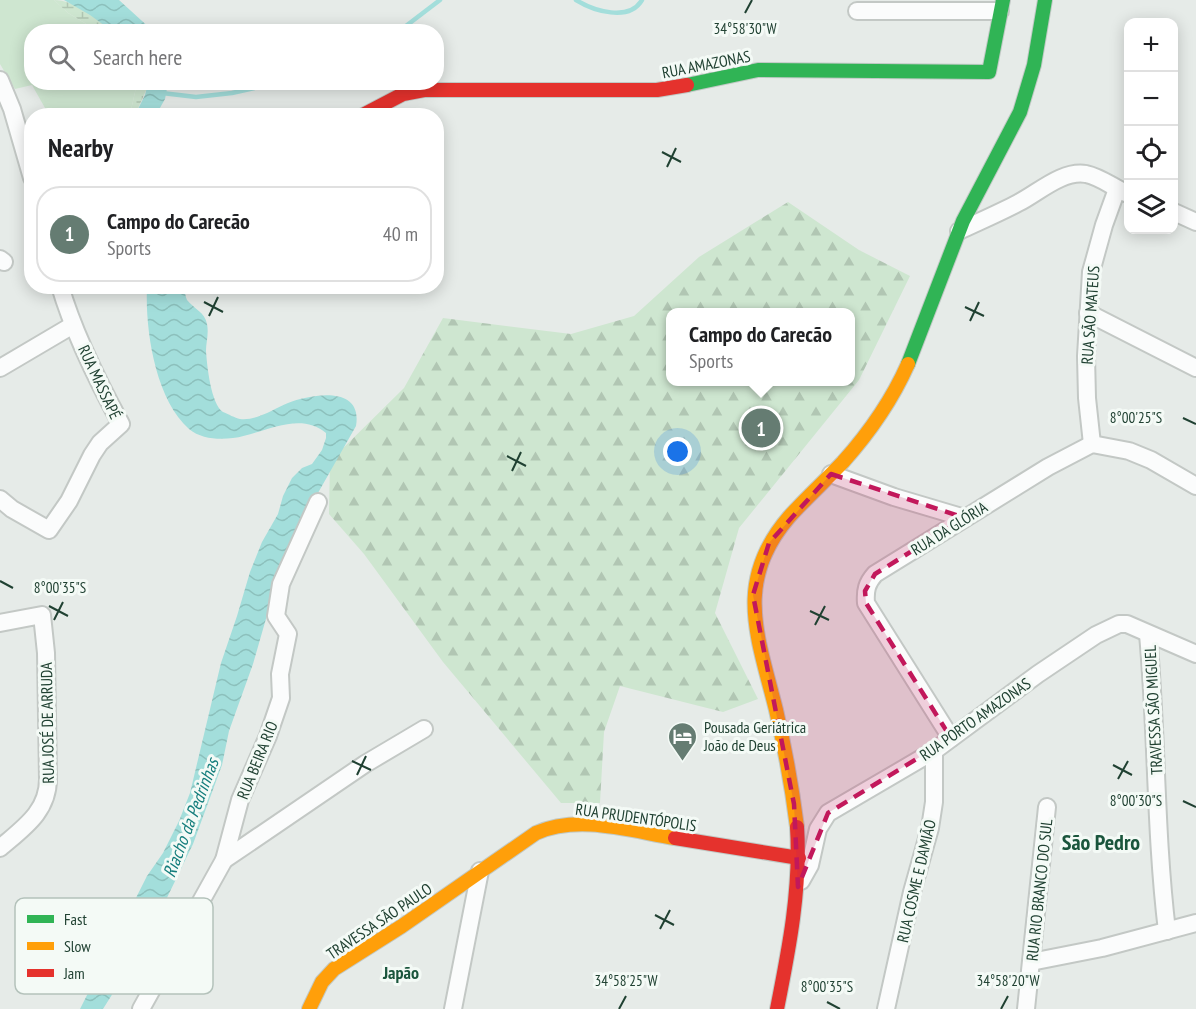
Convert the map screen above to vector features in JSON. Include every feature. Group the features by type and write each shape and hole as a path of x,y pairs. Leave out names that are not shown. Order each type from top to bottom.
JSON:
{"street":[{"path":"777,1009 798,887 799,858 789,769 755,623 753,595 758,569 770,543 791,514 864,438 902,380 958,231 1024,102 1035,62 1045,0"},
{"path":"857,11 1001,5"},
{"name":"RUA AMAZONAS","path":"377,108 403,94 424,90 657,90 680,87 737,72 758,70 989,72 1001,5"},
{"path":"0,80 12,109 24,150"},
{"path":"958,231 1074,174 1095,177 1123,191"},
{"name":"RUA SÃO MATEUS","path":"1092,444 1087,398 1086,356 1091,272 1095,255 1123,191"},
{"path":"1178,214 1196,222"},
{"name":"RUA MASSAPÉ","path":"0,499 12,509 49,530 69,501 92,454 100,443 121,424 73,325 63,294"},
{"path":"1088,313 1196,368"},
{"path":"0,368 73,325"},
{"path":"1092,444 1128,451 1151,460 1196,486"},
{"name":"RUA DA GLÓRIA","path":"951,738 866,603 865,591 869,581 875,574 1048,467 1092,444"},
{"path":"831,474 894,497 965,518"},
{"name":"RUA BEIRA RIO","path":"203,898 224,860 240,800 268,736 281,698 280,674 288,634 276,616 281,584 318,502"},
{"name":"RUA JOSÉ DE ARRUDA","path":"0,623 42,615 46,653 48,793 39,811 0,848"},
{"name":"RUA PORTO AMAZONAS","path":"798,887 810,865 818,829 828,813 934,751 1038,674 1096,635 1119,624 1127,624 1196,654"},
{"name":"TRAVESSA SÃO MIGUEL","path":"1148,634 1156,745 1160,876 1167,931"},
{"path":"224,860 365,764 424,729"},
{"name":"RUA COSME E DAMIÃO","path":"886,1009 912,892 930,828 934,793 934,751"},
{"name":"RUA RIO BRANCO DO SUL","path":"1026,1009 1047,807"},
{"name":"RUA PRUDENTÓPOLIS","path":"480,871 536,833 551,826 573,823 799,858"},
{"path":"453,1009 480,871"},
{"name":"TRAVESSA SÃO PAULO","path":"309,1009 322,982 334,969 402,926 480,871"},
{"path":"1031,962 1102,948 1196,923"},
{"name":"RUA BEIRA RIO","path":"141,1009 149,994"}],"highlighted area":[{"path":"831,474 965,518 875,574 865,591 866,603 951,738 828,813 798,887 794,804 753,595 769,543"}],"green space":[{"path":"0,0 54,0 68,13 86,24 24,24 24,87 15,89 0,64"},
{"path":"54,0 77,6 103,24 86,24 68,13"},
{"path":"35,90 135,90 131,108 45,108"},
{"path":"135,90 146,90 138,108 131,108"},
{"path":"788,202 859,250 910,276 855,385 855,308 666,308 666,386 854,386 739,528 715,613 758,699 723,712 620,686 604,732 600,803 561,803 443,662 364,554 329,514 330,461 404,388 443,318 571,334 634,316 699,257"}],"water":[{"path":"64,0 119,0 145,24 102,24"},
{"path":"146,90 167,90 160,108 138,108"},
{"name":"Riacho da Pedrinhas","path":"147,294 186,294 187,300 204,316 208,328 206,351 210,384 215,401 223,412 246,419 298,400 334,396 344,398 352,404 356,413 356,426 310,507 280,570 253,664 229,731 222,765 193,844 167,898 136,898 147,876 163,853 190,793 221,663 262,542 278,514 283,496 292,478 302,468 312,464 322,450 326,433 315,426 293,423 245,436 216,439 205,437 189,429 177,416 160,382 150,342"},
{"path":"88,994 112,994 103,1009 80,1009"}],"waterway":[{"path":"408,24 440,0"},
{"path":"576,0 601,11 620,13 636,7 642,0"},
{"path":"162,93 196,97 245,90"}],"traffic: fast":[{"path":"687,85 758,70 989,72 1003,0"},
{"path":"908,364 963,221 1020,112 1034,65 1045,0"}],"traffic: slow":[{"path":"797,827 791,783 776,710 757,634 756,587 761,564 772,541 789,517 843,462 871,428 908,364"},
{"path":"309,1009 322,982 334,969 402,926 536,833 553,827 587,824 675,838"}],"traffic: jam":[{"path":"444,90 657,90 687,85"},
{"path":"376,108 403,94 424,90"},
{"path":"424,90 444,90"},
{"path":"777,1009 796,896 797,827"},
{"path":"675,838 799,858"}],"place":[{"name":"Campo do Carecão","path":"761,428"},
{"name":"Pousada Geriátrica João de Deus","path":"683,762"}],"district":[{"name":"São Pedro","path":"1101,842"},
{"name":"Japão","path":"401,973"}]}
